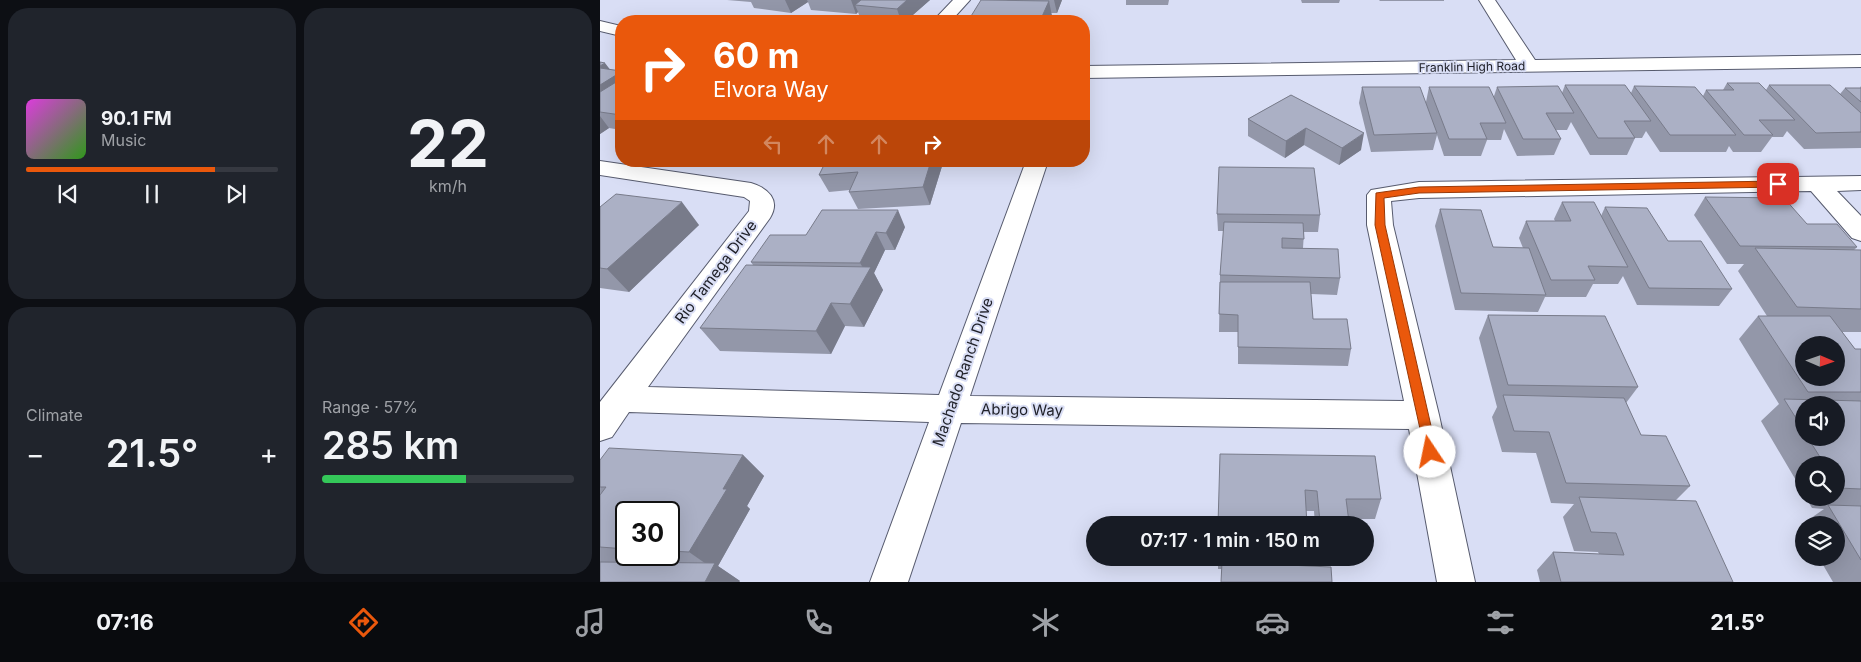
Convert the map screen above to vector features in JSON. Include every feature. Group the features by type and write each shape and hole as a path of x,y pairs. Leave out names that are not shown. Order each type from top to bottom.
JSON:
{"street":[{"path":"948,15 962,0"},
{"path":"1487,0 1529,66"},
{"path":"600,26 615,30"},
{"name":"Franklin High Road","path":"1090,72 1861,61"},
{"name":"Machado Ranch Drive","path":"889,582 1035,167"},
{"name":"Rio Tamega Drive","path":"600,168 751,192 762,198 761,212 600,428"},
{"path":"1456,582 1423,415 1380,225 1379,195 1419,190 1861,183"},
{"path":"1818,184 1861,232"},
{"name":"Abrigo Way","path":"620,399 949,409 1423,415"}],"building":[{"path":"861,0 907,0 897,9 855,5"},
{"path":"981,0 1049,1 1043,15 972,15"},
{"path":"600,68 615,70 615,76 600,85"},
{"path":"615,83 615,114 600,112 600,92"},
{"path":"1727,83 1759,83 1795,120 1759,120 1773,135 1744,135 1706,90 1734,90"},
{"path":"1565,85 1625,85 1651,121 1624,121 1635,138 1598,138"},
{"path":"1769,85 1830,85 1861,113 1861,132 1816,133"},
{"path":"1558,86 1574,113 1546,113 1561,139 1523,139 1497,87"},
{"path":"1634,86 1695,87 1736,135 1670,135"},
{"path":"1362,87 1420,87 1437,133 1374,135"},
{"path":"1429,87 1489,87 1506,123 1480,123 1487,139 1449,139"},
{"path":"1845,88 1861,88 1861,102"},
{"path":"1291,95 1364,133 1342,148 1306,128 1286,141 1248,119"},
{"path":"823,167 929,167 923,187 849,192 858,172 819,175"},
{"path":"1219,167 1314,168 1320,215 1217,214"},
{"path":"616,194 682,202 607,269 600,268 600,207"},
{"path":"1705,197 1784,198 1807,224 1837,224 1857,247 1740,246"},
{"path":"1562,202 1594,202 1628,267 1588,266 1595,280 1551,280 1526,221 1571,221"},
{"path":"1605,207 1647,208 1668,241 1701,241 1732,289 1649,288"},
{"path":"1440,209 1481,210 1493,247 1529,248 1546,295 1461,293"},
{"path":"822,210 898,210 886,233 876,232 860,263 751,262 770,235 806,235"},
{"path":"1224,222 1303,223 1304,239 1282,238 1282,248 1338,249 1340,278 1220,275"},
{"path":"1755,248 1861,250 1861,309 1797,307"},
{"path":"746,265 871,267 850,304 831,303 816,331 700,328"},
{"path":"1220,282 1310,282 1313,319 1347,319 1351,349 1238,347 1238,315 1219,314"},
{"path":"1488,315 1605,316 1638,387 1508,385"},
{"path":"1758,316 1830,316 1855,349 1861,349 1861,392 1808,392 1804,386 1845,386 1845,336 1795,336 1795,372"},
{"path":"1503,395 1624,398 1641,435 1666,436 1690,486 1566,483 1549,432 1514,431"},
{"path":"1784,399 1795,399 1795,417"},
{"path":"1845,401 1861,401 1861,489 1845,488 1845,456 1819,456 1813,446 1845,446"},
{"path":"609,448 743,455 723,489 727,489 689,552 680,552 680,501 615,501 615,548 600,547 600,495 606,487 600,487 600,460"},
{"path":"1220,454 1375,456 1381,499 1346,499 1348,516 1319,516 1317,491 1305,490 1306,516 1218,516"},
{"path":"1579,497 1696,501 1733,582 1561,582 1553,552 1624,555 1616,533 1591,532"},
{"path":"1829,506 1861,506 1861,560 1845,533 1845,516 1835,516"},
{"path":"600,562 615,562 615,566 680,566 680,563 715,563 705,582 600,582"},
{"path":"1222,566 1331,567 1332,582 1221,582"}],"route":[{"path":"1430,452 1380,225 1379,195 1419,190 1778,184"}]}
